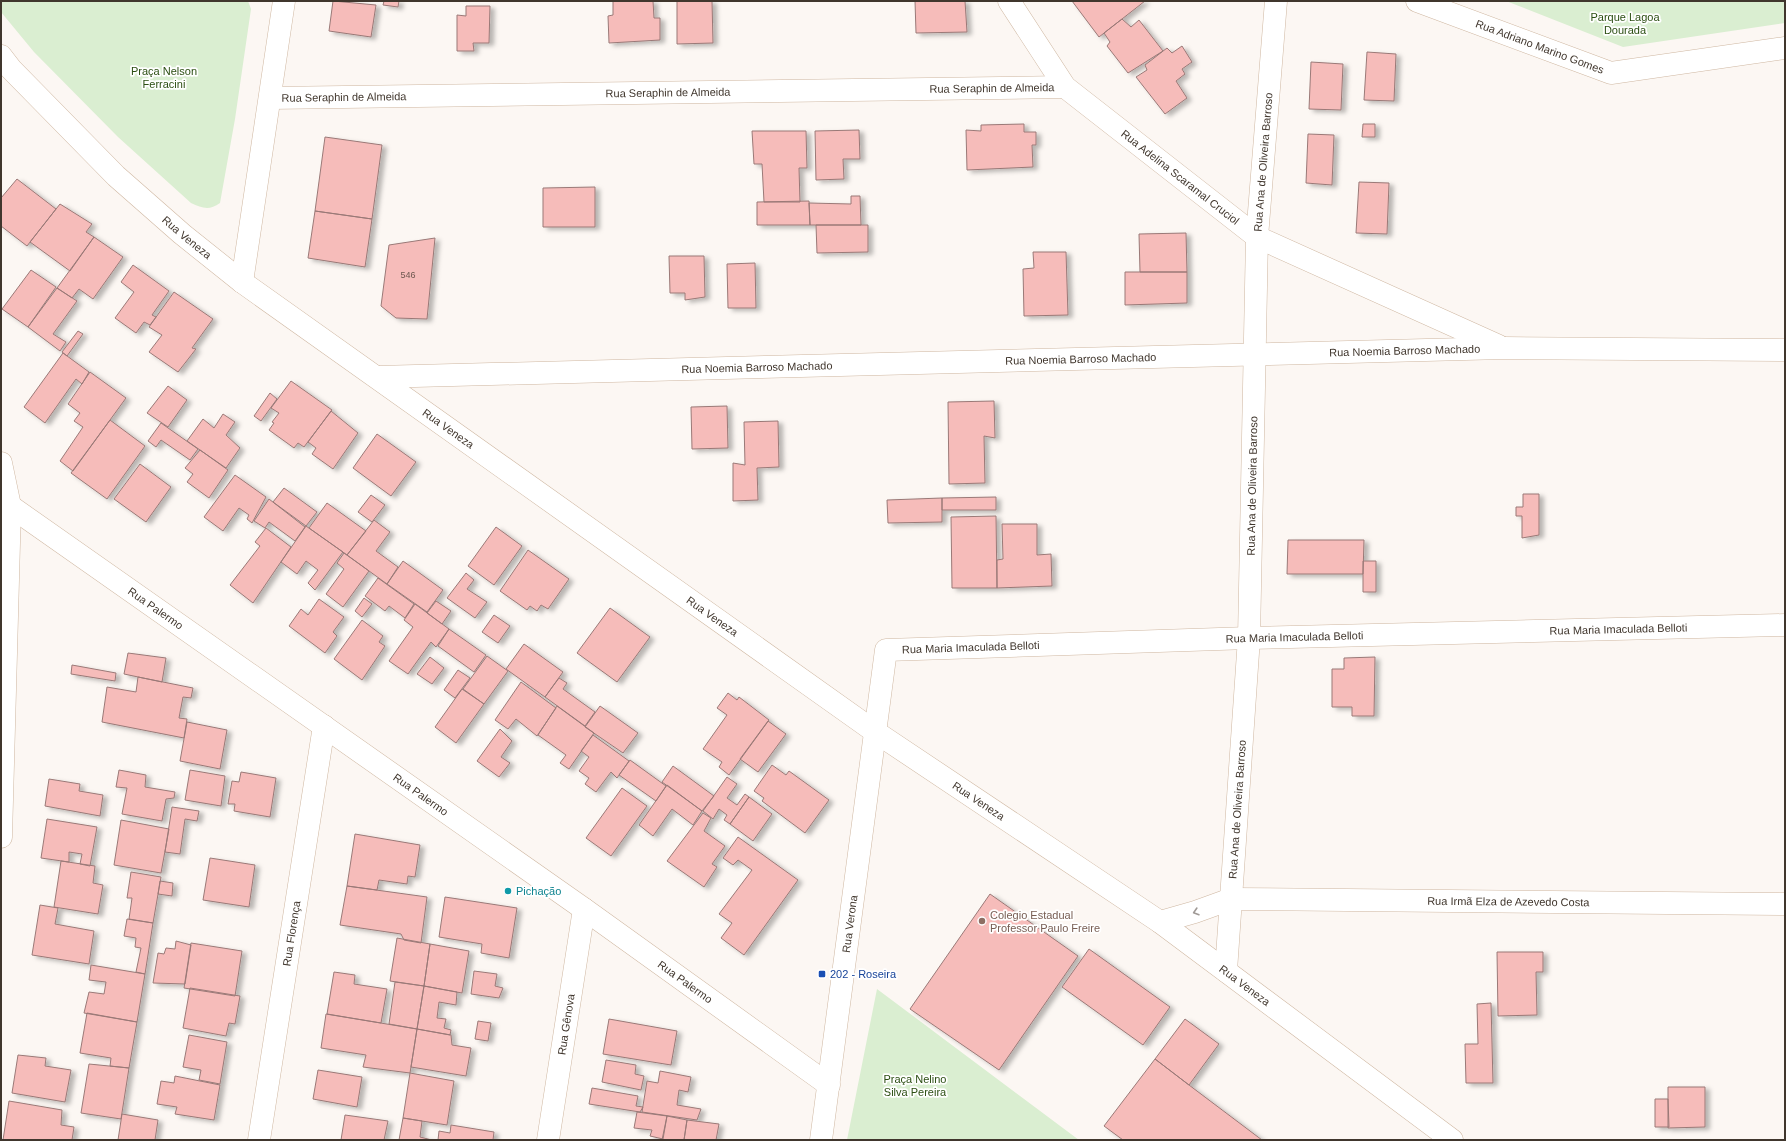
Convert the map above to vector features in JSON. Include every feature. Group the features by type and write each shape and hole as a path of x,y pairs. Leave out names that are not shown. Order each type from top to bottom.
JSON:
{"street":[{"path":"242,282 284,1"},
{"name":"Rua Adelina Scaramal Cruciol","path":"1009,1 1065,87 1257,237 1504,348"},
{"name":"Rua Ana de Oliveira Barroso","path":"1226,971 1249,638 1257,237 1276,1"},
{"name":"Rua Adriano Marino Gomes","path":"1417,1 1611,73 1785,48"},
{"name":"Rua Veneza","path":"4,65 116,176 182,234 242,282 874,731 1160,922 1452,1140"},
{"name":"Rua Seraphin de Almeida","path":"270,98 1065,87"},
{"name":"Rua Noemia Barroso Machado","path":"377,377 1504,348 1785,350"},
{"path":"1,463 10,506 1,837"},
{"name":"Rua Palermo","path":"10,506 584,909 829,1085"},
{"name":"Rua Maria Imaculada Belloti","path":"874,731 886,650 1249,638 1785,625"},
{"name":"Rua Florença","path":"259,1140 324,726"},
{"name":"Rua Verona","path":"821,1140 874,731"},
{"path":"1160,922 1201,910 1231,898"},
{"name":"Rua Irmã Elza de Azevedo Costa","path":"1231,898 1785,904"},
{"name":"Rua Gênova","path":"548,1140 584,909"}],"green space":[{"name":"Praça Nelson Ferracini","path":"1,1 248,1 251,9 235,119 220,203 216,206 206,208 191,203 118,137 34,52 1,12"},
{"name":"Parque Lagoa Dourada","path":"1506,1 1785,1 1785,23 1623,47"},
{"name":"Praça Nelino Silva Pereira","path":"877,989 1079,1140 847,1140"}],"building":[{"path":"333,1 376,5 371,37 329,31"},
{"path":"384,1 399,1 398,7 383,5"},
{"path":"613,1 653,1 654,18 660,18 660,40 609,43 608,16 613,15"},
{"path":"677,1 712,1 713,43 677,44"},
{"path":"915,1 965,1 967,32 916,33"},
{"path":"1072,1 1145,1 1099,37"},
{"path":"466,6 490,6 489,43 473,43 474,51 457,51 457,15 466,16"},
{"path":"1122,19 1131,27 1139,20 1163,51 1128,73 1107,46 1110,42 1104,33"},
{"path":"1182,46 1192,62 1182,69 1185,74 1176,81 1187,98 1165,114 1136,77 1147,70 1145,65 1167,48 1172,53"},
{"path":"1367,52 1396,54 1394,101 1364,100"},
{"path":"1311,62 1343,64 1341,110 1309,109"},
{"path":"1024,124 1024,132 1036,132 1036,145 1032,145 1033,167 967,170 966,130 981,131 981,125"},
{"path":"1363,124 1375,124 1375,137 1362,137"},
{"path":"859,130 860,159 843,159 844,179 816,180 815,131"},
{"path":"752,131 806,131 807,168 799,168 800,202 764,202 762,164 754,164"},
{"path":"1308,134 1334,135 1332,185 1306,183"},
{"path":"325,137 382,145 372,219 315,211"},
{"path":"17,179 56,209 27,246 1,226 1,198"},
{"path":"1359,182 1389,183 1387,234 1356,233"},
{"path":"595,187 595,227 543,227 543,188"},
{"path":"851,196 860,196 861,225 810,225 809,203 851,204"},
{"path":"809,201 810,225 757,225 757,202"},
{"path":"60,204 92,224 86,232 94,237 70,271 30,242"},
{"path":"315,211 372,219 365,267 308,258"},
{"path":"816,225 868,225 868,252 817,253"},
{"path":"1186,233 1187,272 1140,272 1139,234"},
{"path":"94,237 123,257 93,299 79,289 72,298 57,288"},
{"path":"435,238 427,319 396,318 381,306 389,245"},
{"path":"1033,252 1066,252 1068,315 1024,316 1023,269 1034,268"},
{"path":"669,256 704,256 705,297 685,300 685,293 670,293"},
{"path":"755,263 756,308 728,308 727,264"},
{"path":"133,265 169,291 152,315 156,317 150,325 144,322 136,333 115,318 134,292 121,282"},
{"path":"31,270 56,287 28,327 2,309"},
{"path":"1125,272 1187,272 1187,303 1125,305"},
{"path":"57,288 77,301 53,334 66,342 60,351 28,327"},
{"path":"174,292 213,319 192,348 196,349 178,372 149,352 162,335 149,327"},
{"path":"78,331 83,334 67,356 62,352"},
{"path":"63,353 89,372 82,384 76,379 45,423 24,407"},
{"path":"90,372 126,398 73,471 60,461 83,427 74,421 80,413 68,404"},
{"path":"291,381 332,410 304,447 298,443 294,448 269,430 274,423 272,422 279,413 271,408"},
{"path":"168,386 187,400 168,427 147,413"},
{"path":"270,393 277,399 261,421 254,416"},
{"path":"994,401 995,438 984,436 985,483 949,484 948,402"},
{"path":"727,406 728,448 692,449 691,407"},
{"path":"331,411 358,433 333,469 312,454 316,448 308,442"},
{"path":"223,414 235,422 226,435 240,448 226,468 187,441 203,419 214,428"},
{"path":"110,420 145,446 107,499 71,473"},
{"path":"778,421 779,467 757,468 758,500 733,501 733,463 745,465 744,422"},
{"path":"161,423 198,449 190,460 161,440 156,447 148,441"},
{"path":"377,434 416,462 391,496 353,468"},
{"path":"200,450 228,470 209,498 187,482 193,474 185,468"},
{"path":"140,464 171,487 146,522 114,499"},
{"path":"235,475 266,497 252,523 247,519 249,515 239,508 223,531 204,517"},
{"path":"284,488 317,512 306,526 273,502"},
{"path":"1523,494 1539,494 1539,535 1522,538 1522,516 1516,516 1516,507 1523,507"},
{"path":"371,495 385,505 372,522 358,512"},
{"path":"996,497 996,510 942,510 942,498"},
{"path":"942,498 942,522 888,523 887,500"},
{"path":"269,499 305,527 295,541 269,522 265,528 254,521"},
{"path":"327,503 366,531 347,555 309,528"},
{"path":"996,516 997,588 952,588 951,517"},
{"path":"374,520 390,532 376,551 398,567 387,584 347,555"},
{"path":"1002,524 1037,524 1037,555 1051,554 1052,586 997,588 997,560 1003,559"},
{"path":"306,526 343,552 315,590 308,583 318,570 306,561 297,574 281,562"},
{"path":"496,527 522,546 494,585 468,566"},
{"path":"266,528 291,547 253,603 230,585 260,546 255,542"},
{"path":"1288,540 1364,540 1363,574 1287,574"},
{"path":"528,550 569,579 548,609 541,605 537,611 530,606 527,610 500,591"},
{"path":"344,553 369,571 343,607 326,594 344,569 337,563"},
{"path":"403,561 443,590 427,612 387,584"},
{"path":"1363,561 1376,561 1376,592 1363,592"},
{"path":"466,573 474,580 467,589 487,602 475,618 447,598"},
{"path":"378,578 414,604 405,618 389,606 385,611 365,596"},
{"path":"364,598 372,604 362,617 355,611"},
{"path":"319,599 344,617 333,632 337,636 325,653 289,626 301,609 308,615"},
{"path":"436,601 451,611 442,624 427,613"},
{"path":"415,604 449,629 436,647 431,642 408,674 389,661 413,627 404,620"},
{"path":"610,608 650,637 617,682 577,653"},
{"path":"494,615 510,626 498,643 482,632"},
{"path":"362,620 383,636 379,642 385,646 362,680 334,659"},
{"path":"449,629 486,655 474,672 438,646"},
{"path":"524,644 563,672 545,697 506,669"},
{"path":"128,653 166,658 162,682 124,674"},
{"path":"487,656 508,671 484,704 463,689"},
{"path":"430,657 444,668 432,684 417,674"},
{"path":"1375,657 1374,716 1352,716 1352,707 1332,707 1332,669 1344,669 1344,658"},
{"path":"72,665 116,673 115,681 71,674"},
{"path":"458,670 470,678 455,698 444,690"},
{"path":"138,677 193,688 191,698 183,697 179,718 187,719 184,738 102,722 107,687 136,692"},
{"path":"559,678 567,683 563,689 595,712 585,726 545,697"},
{"path":"521,682 556,708 537,736 516,719 508,729 495,720"},
{"path":"462,689 484,704 456,743 435,727"},
{"path":"728,693 737,700 739,697 769,720 729,775 719,767 722,762 703,749 727,715 717,708"},
{"path":"557,706 594,733 569,769 560,763 566,755 538,735"},
{"path":"600,706 638,733 623,753 585,727"},
{"path":"768,721 786,734 758,772 740,759"},
{"path":"187,722 227,730 220,769 180,761"},
{"path":"500,729 512,741 501,757 510,763 499,777 477,761"},
{"path":"593,735 629,761 617,778 611,772 596,792 585,784 589,778 579,771 589,757 581,751"},
{"path":"630,760 666,786 656,801 619,775"},
{"path":"772,765 786,775 789,771 829,800 805,833 762,801 764,798 754,791"},
{"path":"673,766 714,796 702,811 662,782"},
{"path":"119,770 146,775 145,787 175,792 174,798 166,799 162,821 122,814 127,788 116,787"},
{"path":"190,770 225,776 221,806 185,800"},
{"path":"241,772 276,778 270,817 234,811 235,804 228,804 232,781 239,782"},
{"path":"727,777 737,784 727,798 737,805 745,794 749,797 730,824 724,820 727,815 719,809 713,819 703,811"},
{"path":"49,779 80,784 79,791 103,795 100,816 45,806"},
{"path":"667,785 702,811 693,825 672,809 653,836 639,825"},
{"path":"622,788 647,806 611,856 586,838"},
{"path":"749,797 772,814 753,841 730,824"},
{"path":"172,807 199,811 197,821 185,819 180,854 165,852"},
{"path":"703,813 711,818 704,831 725,846 712,864 717,867 704,887 667,861"},
{"path":"47,819 97,827 90,866 80,864 82,854 69,852 69,862 41,858"},
{"path":"121,820 169,829 161,873 114,865"},
{"path":"355,834 420,845 415,877 408,876 407,884 379,880 377,890 347,886"},
{"path":"738,837 798,880 744,955 721,938 732,923 719,914 752,870 738,860 733,865 723,858"},
{"path":"210,858 255,865 249,907 203,900"},
{"path":"61,861 95,866 93,883 103,885 98,914 54,907"},
{"path":"131,872 161,877 153,923 129,919 132,898 127,898"},
{"path":"160,881 173,883 172,896 158,894"},
{"path":"347,886 427,897 421,943 404,940 401,934 340,925"},
{"path":"990,894 1078,956 999,1070 910,1009"},
{"path":"445,897 517,908 509,958 481,953 482,944 439,937"},
{"path":"40,905 58,908 55,924 94,931 89,964 32,955"},
{"path":"127,919 153,923 145,974 136,972 141,948 135,947 136,938 124,936"},
{"path":"397,938 430,944 424,986 390,981"},
{"path":"176,941 191,945 185,984 153,983 158,953 164,954 166,948 175,949"},
{"path":"191,943 242,951 235,996 184,988"},
{"path":"430,944 469,951 462,993 424,986"},
{"path":"1089,949 1170,1007 1143,1045 1062,987"},
{"path":"1497,952 1543,952 1543,972 1536,972 1537,1015 1498,1016"},
{"path":"91,965 145,974 137,1022 84,1013 89,992 104,994 106,982 89,980"},
{"path":"474,971 497,974 495,986 503,988 499,998 471,994"},
{"path":"334,972 355,975 354,984 387,989 381,1023 327,1014"},
{"path":"395,982 424,986 417,1029 389,1024"},
{"path":"424,986 457,992 456,1005 439,1002 437,1018 446,1019 444,1028 451,1030 450,1035 417,1029"},
{"path":"190,988 240,996 235,1024 229,1023 226,1036 183,1028"},
{"path":"1491,1003 1493,1083 1466,1083 1465,1044 1478,1044 1477,1004"},
{"path":"87,1013 137,1022 129,1068 110,1066 111,1058 80,1053"},
{"path":"326,1014 417,1029 410,1073 363,1067 366,1055 321,1048"},
{"path":"609,1019 677,1031 671,1065 603,1054"},
{"path":"1185,1019 1219,1044 1189,1085 1155,1059"},
{"path":"478,1021 491,1023 488,1041 475,1039"},
{"path":"417,1029 451,1035 452,1045 471,1048 466,1076 411,1067"},
{"path":"189,1035 227,1042 220,1084 199,1080 201,1070 183,1067"},
{"path":"18,1055 46,1058 45,1066 71,1070 65,1102 12,1093"},
{"path":"1155,1059 1262,1140 1123,1140 1104,1126"},
{"path":"606,1060 636,1065 635,1074 644,1076 641,1090 602,1082"},
{"path":"89,1064 129,1068 121,1119 81,1113"},
{"path":"318,1070 362,1077 357,1107 313,1099"},
{"path":"660,1071 691,1077 688,1092 679,1090 677,1105 701,1109 697,1120 642,1112 647,1081 658,1083"},
{"path":"410,1073 454,1081 447,1125 403,1118"},
{"path":"175,1076 220,1085 214,1120 175,1114 177,1107 157,1104 161,1081 174,1083"},
{"path":"1668,1087 1705,1087 1705,1127 1668,1128"},
{"path":"592,1088 638,1096 636,1106 643,1107 640,1112 589,1104"},
{"path":"1655,1099 1668,1099 1669,1127 1655,1127"},
{"path":"9,1101 62,1110 61,1125 74,1127 72,1140 3,1140"},
{"path":"637,1112 667,1116 663,1139 650,1136 652,1130 634,1128"},
{"path":"122,1114 158,1120 155,1140 118,1140"},
{"path":"345,1115 388,1121 384,1140 341,1140"},
{"path":"667,1116 687,1120 684,1140 662,1140"},
{"path":"403,1118 422,1121 420,1137 432,1140 399,1140"},
{"path":"687,1120 719,1124 716,1140 684,1140"},
{"path":"451,1125 494,1132 493,1140 438,1140 439,1131 450,1133"}],"place":[{"name":"Pichação","path":"508,891"},
{"name":"Colegio Estadual Professor Paulo Freire","path":"982,921"},
{"name":"202 - Roseira","path":"822,974"}]}
